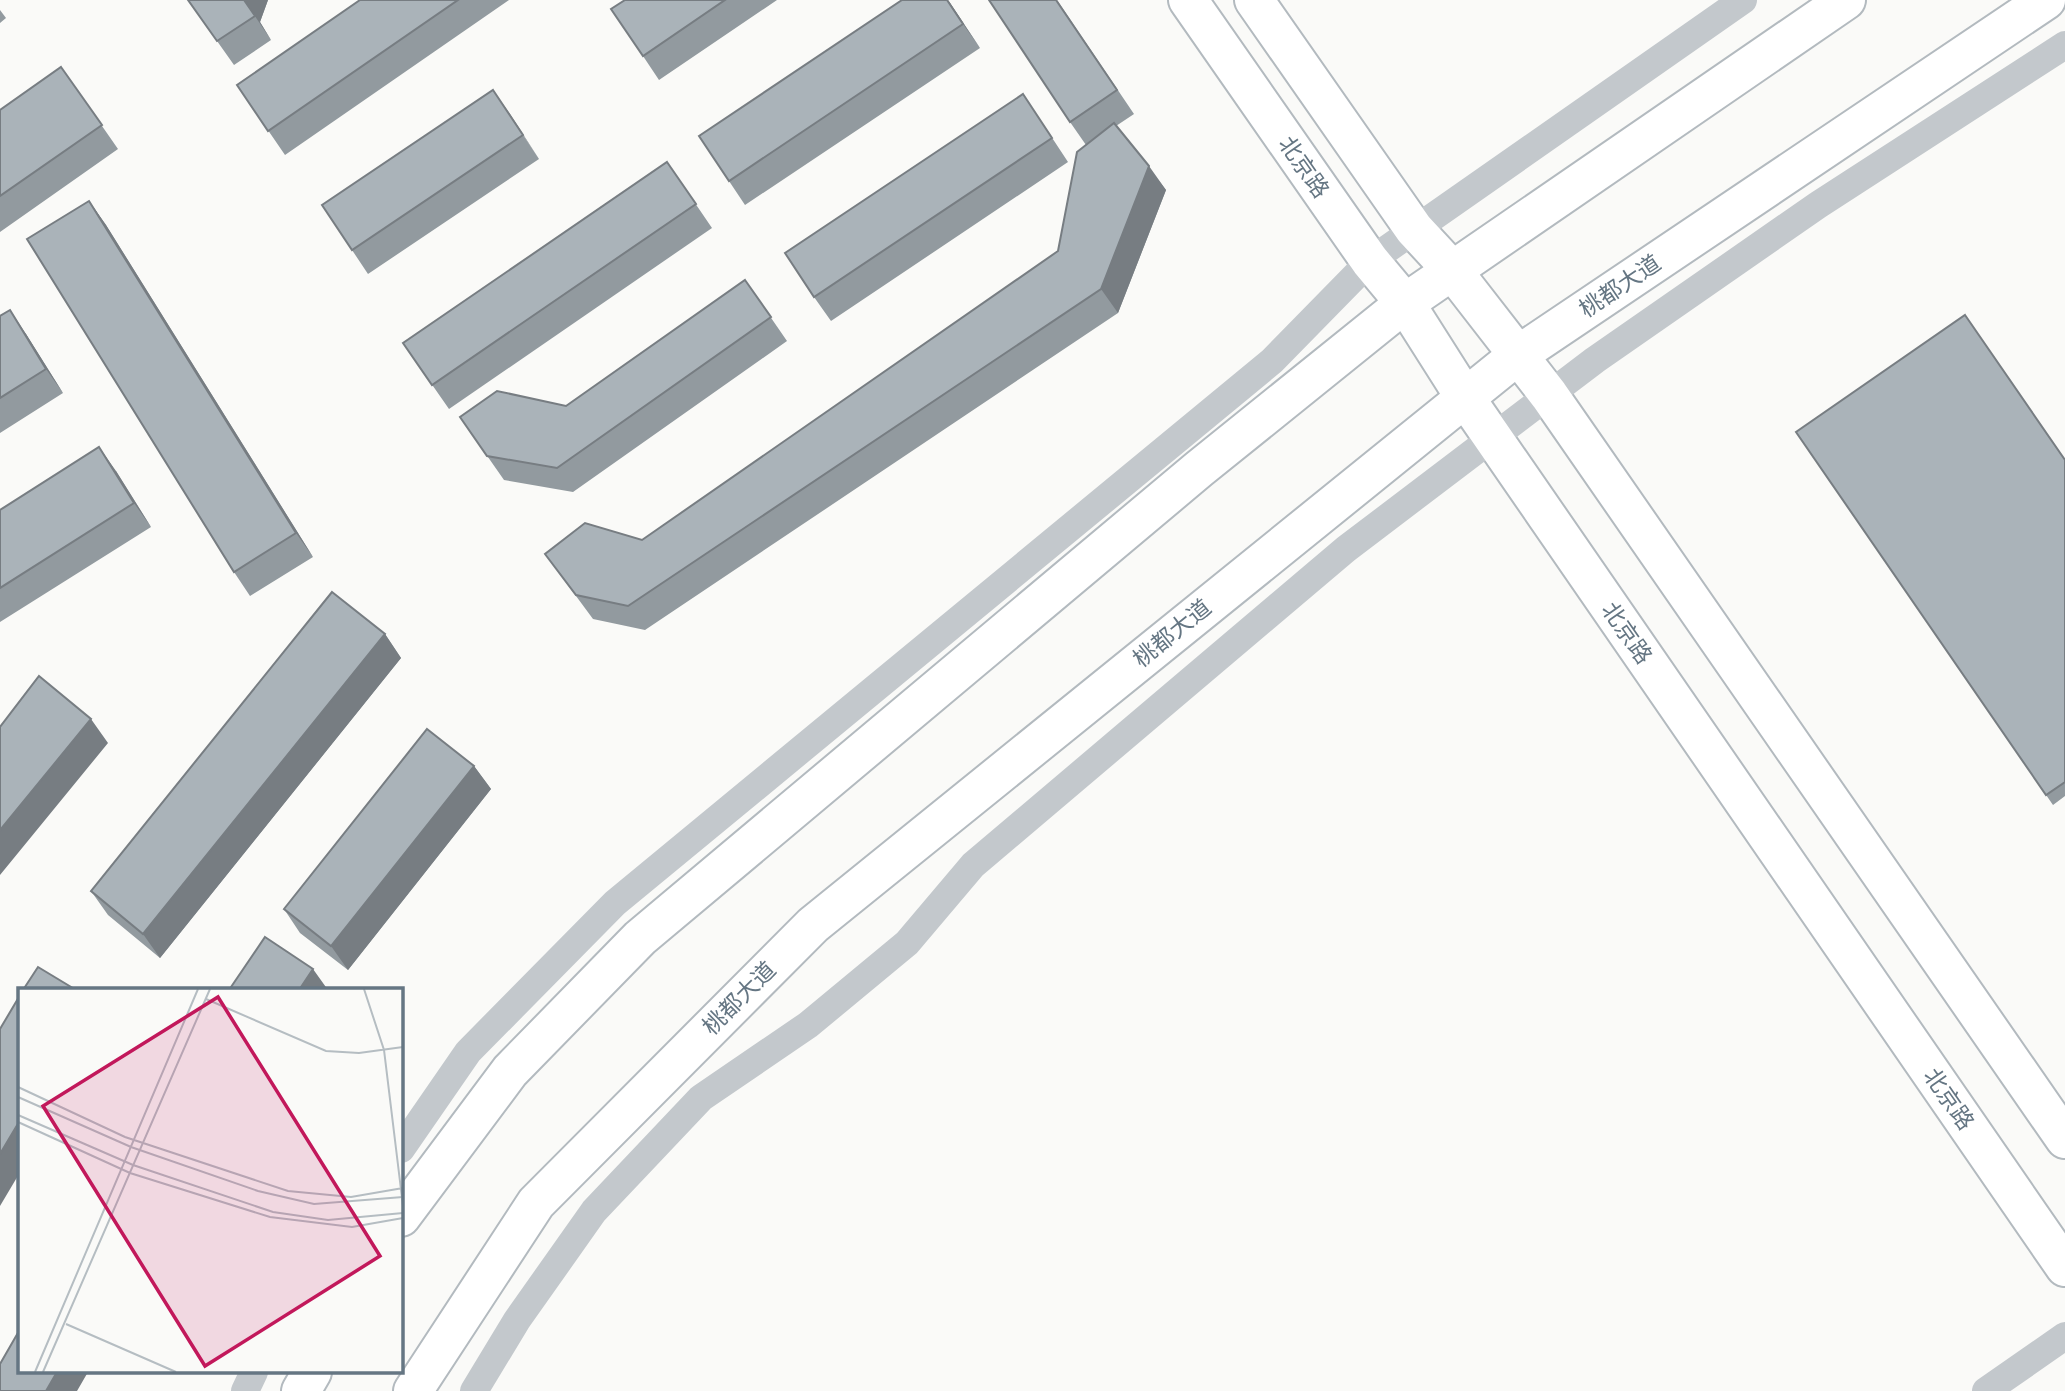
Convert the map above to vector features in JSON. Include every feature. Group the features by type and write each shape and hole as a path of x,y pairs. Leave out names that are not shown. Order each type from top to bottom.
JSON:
{"main road":[{"name":"北京路","path":"1188,0 1370,261 1405,303 1492,437 2065,1267"},
{"path":"1254,0 1414,229 1452,270 1549,394 2065,1139"},
{"path":"402,1216 510,1071 640,938 1199,469 1405,303 1846,0"},
{"name":"桃都大道","path":"414,1391 536,1203 813,925 1518,355 2046,0"},
{"path":"301,1391 311,1374"}],"street":[{"path":"402,1148 468,1052 615,903 1272,361 1370,261 1743,0"},
{"path":"474,1391 517,1320 594,1211 701,1098 808,1025 907,943 973,865 1346,549 1549,394 1818,205 2065,45"},
{"path":"1986,1391 2065,1336"},
{"path":"245,1391 253,1374"}],"building":[{"path":"188,0 244,0 255,16 217,41"},
{"path":"360,0 458,0 268,131 237,85"},
{"path":"625,0 725,0 643,56 611,9"},
{"path":"902,0 947,0 963,24 729,181 699,136"},
{"path":"989,0 1056,0 1117,90 1070,122"},
{"path":"61,67 102,125 0,196 0,110"},
{"path":"493,90 523,135 352,250 322,205"},
{"path":"1023,94 1052,138 814,297 785,253"},
{"path":"1114,123 1149,166 1101,289 628,606 576,595 545,554 585,523 642,540 1058,251 1077,152"},
{"path":"667,162 696,204 432,385 403,343"},
{"path":"89,201 296,533 234,572 27,239"},
{"path":"745,280 771,317 557,468 487,456 460,417 497,391 566,406"},
{"path":"10,310 46,369 0,398 0,316"},
{"path":"1965,315 2065,460 2065,782 2046,795 1796,432"},
{"path":"99,447 134,503 0,588 0,510"},
{"path":"332,592 385,634 143,934 91,891"},
{"path":"39,676 91,719 0,830 0,727"},
{"path":"427,729 474,766 331,946 284,909"},
{"path":"265,937 313,969 300,988 230,988"},
{"path":"38,967 73,988 24,988"},
{"path":"18,999 18,1124 0,1154 0,1029"},
{"path":"18,1333 18,1374 56,1374 46,1391 0,1391 0,1364"}]}
